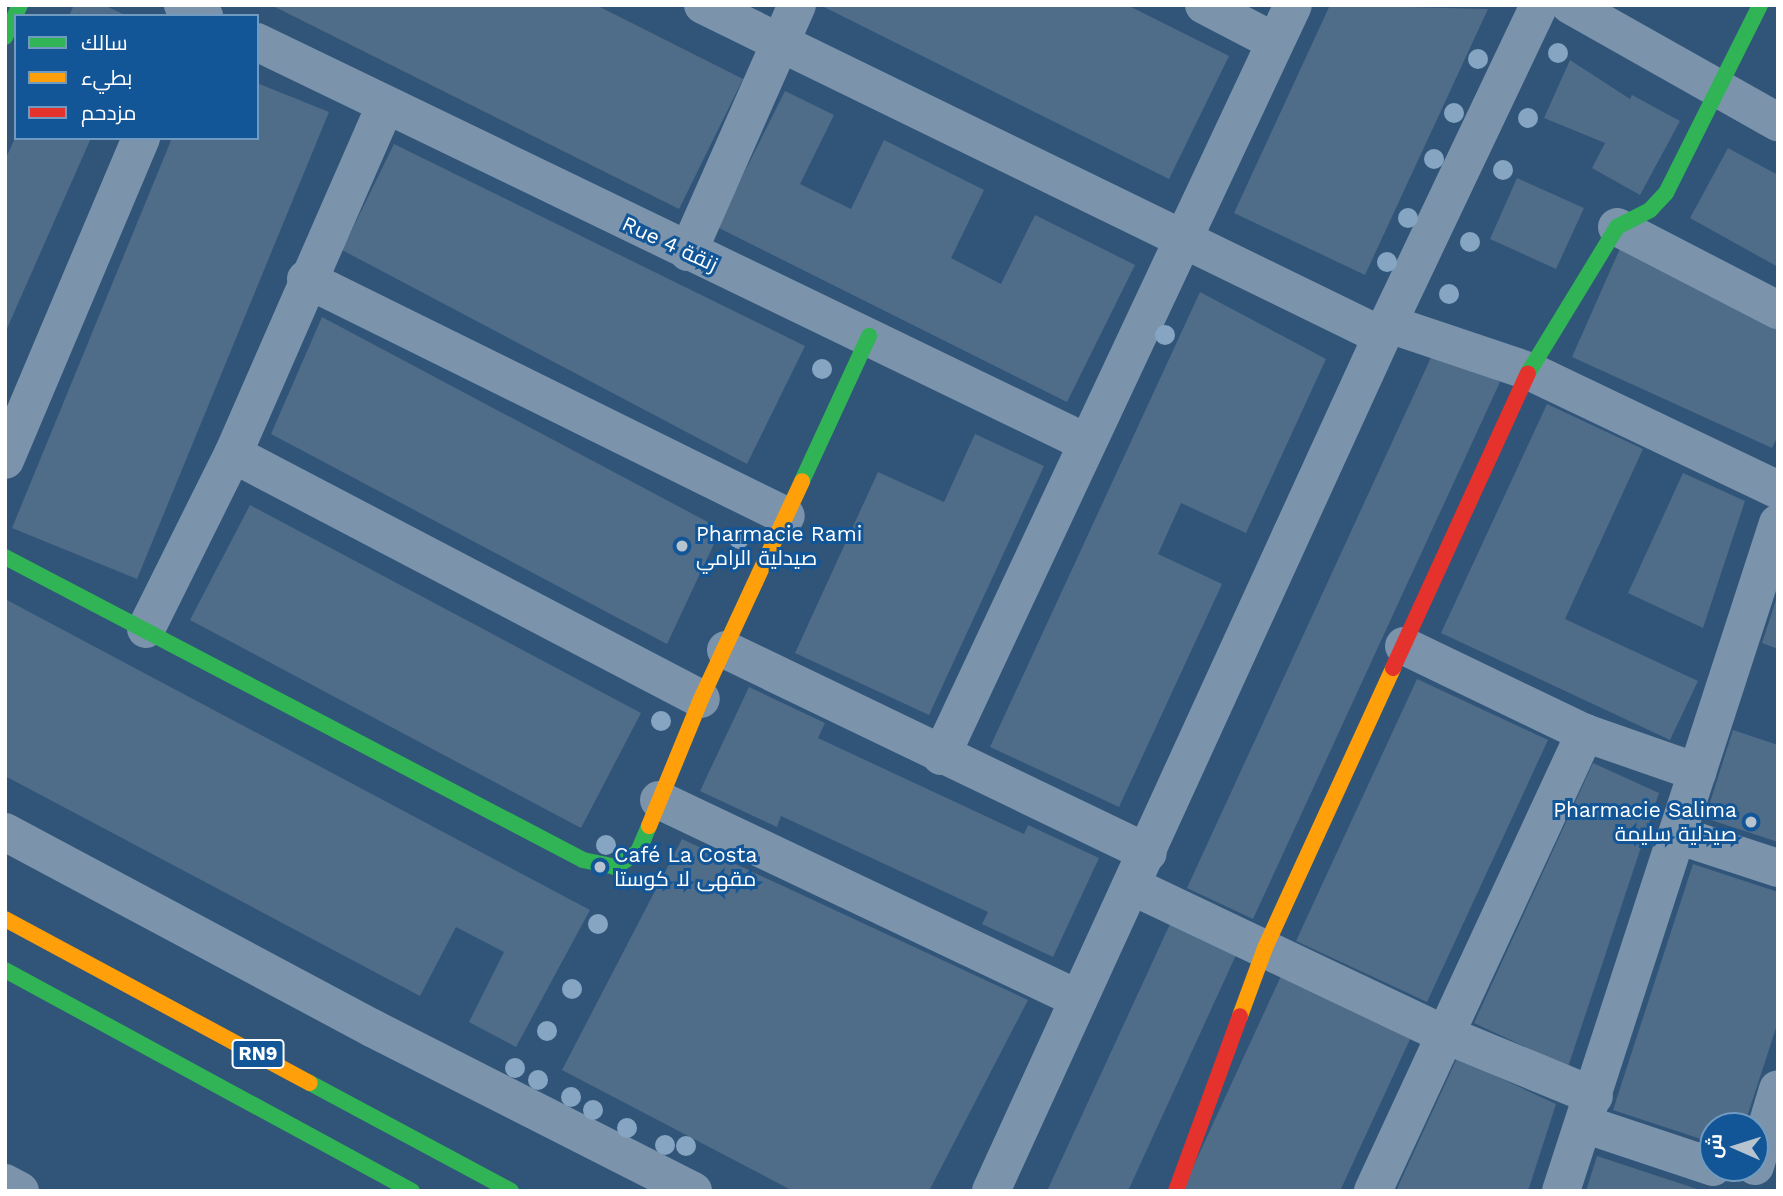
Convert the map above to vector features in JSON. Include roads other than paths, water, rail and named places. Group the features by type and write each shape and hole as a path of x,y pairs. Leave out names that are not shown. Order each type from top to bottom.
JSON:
{"main road":[{"path":"1176,1191 1265,948 1529,371 1617,227 1650,210 1666,193 1760,5"},
{"path":"5,37 14,18"},
{"path":"5,557 600,866 615,867 638,852 701,699 726,650 869,336"},
{"name":"RN9","path":"5,919 511,1191"},
{"name":"RN9","path":"5,970 412,1191"}],"street":[{"path":"703,5 1180,240 1385,330 1529,371 1778,490"},
{"path":"688,252 797,5"},
{"path":"1204,5 1275,41"},
{"path":"941,757 1085,442 1293,5"},
{"path":"991,1191 1385,330 1539,5"},
{"path":"1570,5 1778,122"},
{"name":"Rue 4 زنقة","path":"259,43 1085,442"},
{"path":"146,629 233,454 306,279 385,106"},
{"path":"5,460 140,140"},
{"path":"1617,227 1778,310"},
{"path":"306,279 786,516"},
{"path":"233,454 701,699"},
{"path":"1561,1191 1778,523"},
{"path":"1404,646 1585,733 1697,772"},
{"path":"726,650 941,757 1140,869 1265,948 1447,1035 1589,1110 1699,1156"},
{"path":"1373,1191 1585,733"},
{"path":"659,800 1078,999"},
{"path":"5,832 372,1028 693,1191"},
{"path":"1677,835 1778,867"},
{"path":"1769,1112 1778,1089"},
{"path":"5,1183 20,1191"}],"place":[{"name":"Pharmacie Rami صيدلية الرامي","path":"682,546"},
{"name":"Pharmacie Salima صيدلية سليمة","path":"1751,822"},
{"name":"Café La Costa مقهى لا كوستا","path":"600,867"}]}
